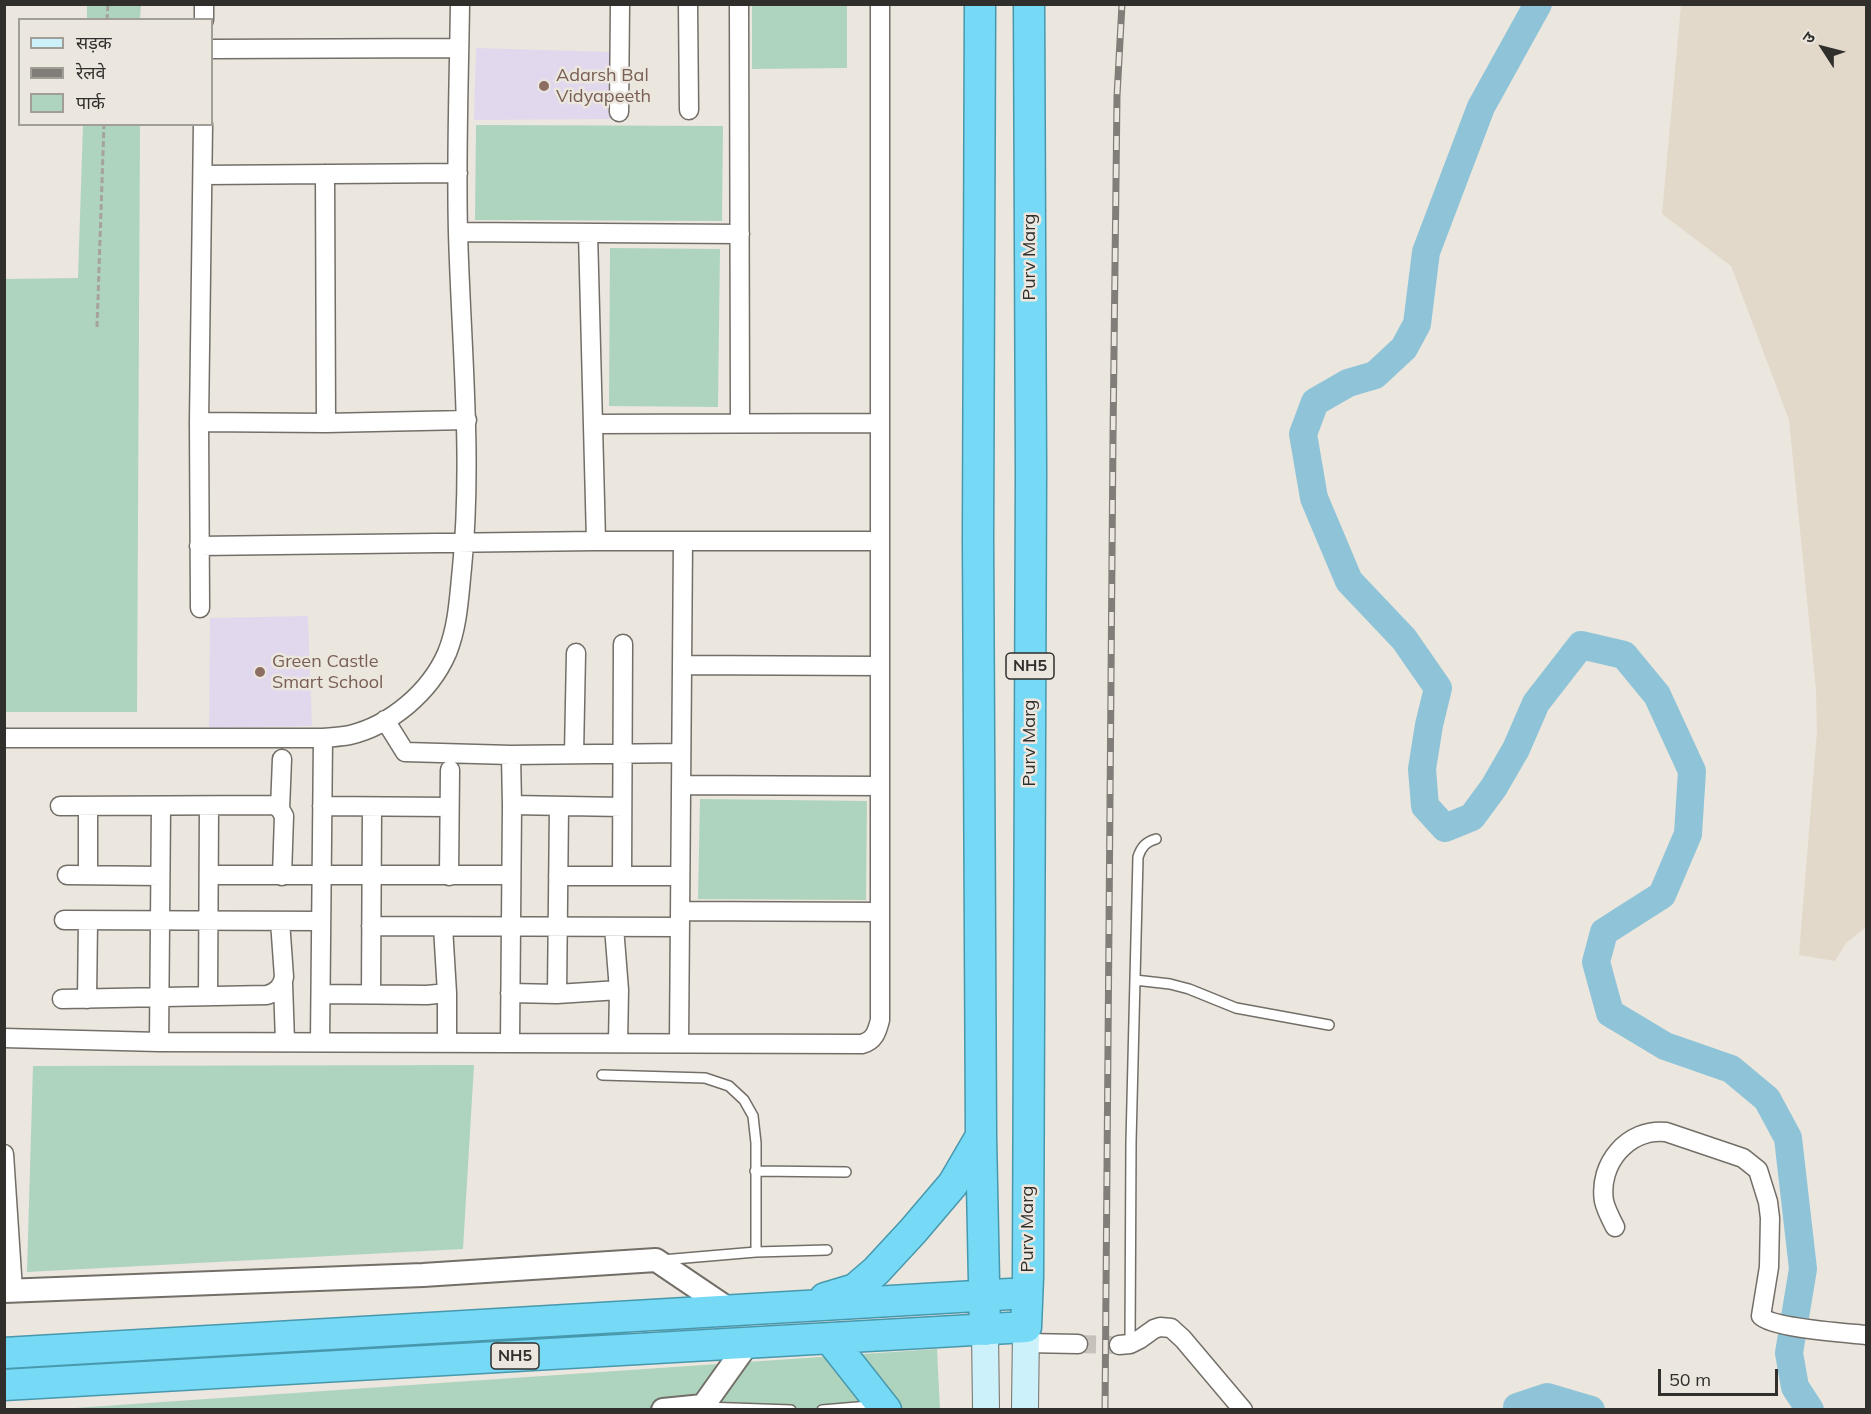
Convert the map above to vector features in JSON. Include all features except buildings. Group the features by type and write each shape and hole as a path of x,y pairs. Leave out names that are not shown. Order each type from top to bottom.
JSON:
{"highway":[{"path":"980,4 978,550 981,1136 985,1330"},
{"name":"Purv Marg","path":"1026,1335 1031,496 1029,4"},
{"path":"797,1307 855,1289 876,1270 913,1232 953,1184 981,1136"},
{"name":"NH5","path":"4,1353 1027,1293"},
{"name":"NH5","path":"4,1385 985,1330 1026,1335"},
{"path":"830,1339 883,1405"}],"main road":[{"path":"985,1330 986,1410"},
{"name":"Purv Marg","path":"1025,1410 1026,1335"}],"street":[{"path":"4,738 323,738 348,736 367,730 401,710 418,697 438,670 456,627 465,542 467,420 458,232 460,4"},
{"path":"619,112 621,4"},
{"path":"688,4 689,110"},
{"path":"739,4 741,423"},
{"path":"4,1038 159,1042 862,1044 874,1038 880,1020 880,4"},
{"path":"213,49 459,48"},
{"path":"200,608 199,422 203,126"},
{"path":"203,175 458,173"},
{"path":"325,174 326,423"},
{"path":"458,232 740,234"},
{"path":"588,233 596,541"},
{"path":"199,422 326,423 467,420"},
{"path":"593,424 880,423"},
{"path":"199,546 596,541 880,541"},
{"path":"679,1043 683,541"},
{"path":"622,876 624,644"},
{"path":"574,754 576,653"},
{"path":"682,665 880,666"},
{"path":"385,720 405,752 681,753"},
{"path":"320,1042 323,738"},
{"path":"510,1042 511,754"},
{"path":"280,809 282,759"},
{"path":"449,876 450,770"},
{"path":"681,785 880,786"},
{"path":"60,806 273,805 280,809 284,816 282,876"},
{"path":"512,805 622,807"},
{"path":"88,806 88,875"},
{"path":"159,1042 161,806"},
{"path":"208,996 209,806"},
{"path":"322,806 449,807"},
{"path":"557,994 559,806"},
{"path":"371,994 372,807"},
{"path":"67,875 160,876"},
{"path":"208,875 511,875"},
{"path":"558,876 680,876"},
{"path":"371,926 614,927 680,919 880,912"},
{"path":"64,920 321,921"},
{"path":"87,999 88,921"},
{"path":"280,921 285,977 283,983 285,1042"},
{"path":"443,927 447,1042"},
{"path":"614,927 619,990 618,1043"},
{"path":"62,999 267,995 274,993 283,983"},
{"path":"510,993 557,994 619,990"},
{"path":"321,994 428,995 447,993"},
{"path":"1615,1227 1605,1204 1604,1184 1607,1173 1621,1149 1638,1135 1656,1131 1666,1132 1749,1161 1758,1170 1768,1202 1770,1218 1769,1267 1760,1313 1763,1319 1810,1329 1866,1335"},
{"path":"4,1154 9,1291 423,1275 656,1260 730,1310"},
{"path":"1125,1344 1140,1340 1154,1329 1171,1328 1243,1410"},
{"path":"1026,1335 1078,1344"},
{"path":"663,1410 703,1407 748,1343"}],"lane":[{"path":"1125,1344 1138,858 1144,845 1156,839"},
{"path":"1135,981 1179,987 1236,1008 1329,1025"},
{"path":"602,1075 705,1078 729,1086 744,1100 753,1116 756,1143 756,1252"},
{"path":"755,1171 846,1172"},
{"path":"656,1260 756,1252 827,1250"},
{"path":"822,1410 883,1405"},
{"path":"703,1407 791,1410"}],"path":[{"path":"97,327 104,126"}],"shaded area":[{"path":"1681,5 1866,5 1866,927 1846,943 1835,961 1799,955 1817,731 1816,690 1789,420 1731,266 1662,214"},
{"name":"Adarsh Bal Vidyapeeth","path":"476,48 613,52 612,119 474,120"},
{"name":"Green Castle Smart School","path":"308,616 312,726 209,728 210,618"}],"green space":[{"path":"87,5 141,5 140,18 87,18"},
{"path":"752,5 847,5 847,68 752,69"},
{"path":"476,125 723,126 722,221 475,220"},
{"path":"83,126 140,126 137,712 5,712 5,279 78,278"},
{"path":"610,248 720,249 718,407 609,406"},
{"path":"700,799 867,801 866,900 698,899"},
{"path":"474,1065 463,1249 27,1272 33,1066"},
{"path":"937,1349 940,1410 46,1410"}],"waterway":[{"path":"1538,4 1481,107 1426,252 1417,324 1404,348 1375,375 1348,383 1315,402 1303,434 1314,498 1349,581 1404,639 1438,688 1422,769 1425,806 1445,828 1472,817 1494,787 1516,749 1536,703 1581,645 1624,655 1657,695 1692,771 1688,834 1662,895 1604,932 1596,962 1610,1013 1665,1046 1731,1069 1767,1099 1788,1138 1803,1269 1789,1353 1795,1387 1810,1410"},
{"path":"1517,1410 1517,1407 1547,1397 1591,1410"}],"tunnel":[{"path":"1078,1344 1119,1345"}],"railway":[{"path":"1105,1410 1117,96 1122,4"}],"place":[{"name":"Adarsh Bal Vidyapeeth","path":"544,86"},
{"name":"Green Castle Smart School","path":"260,672"}]}
